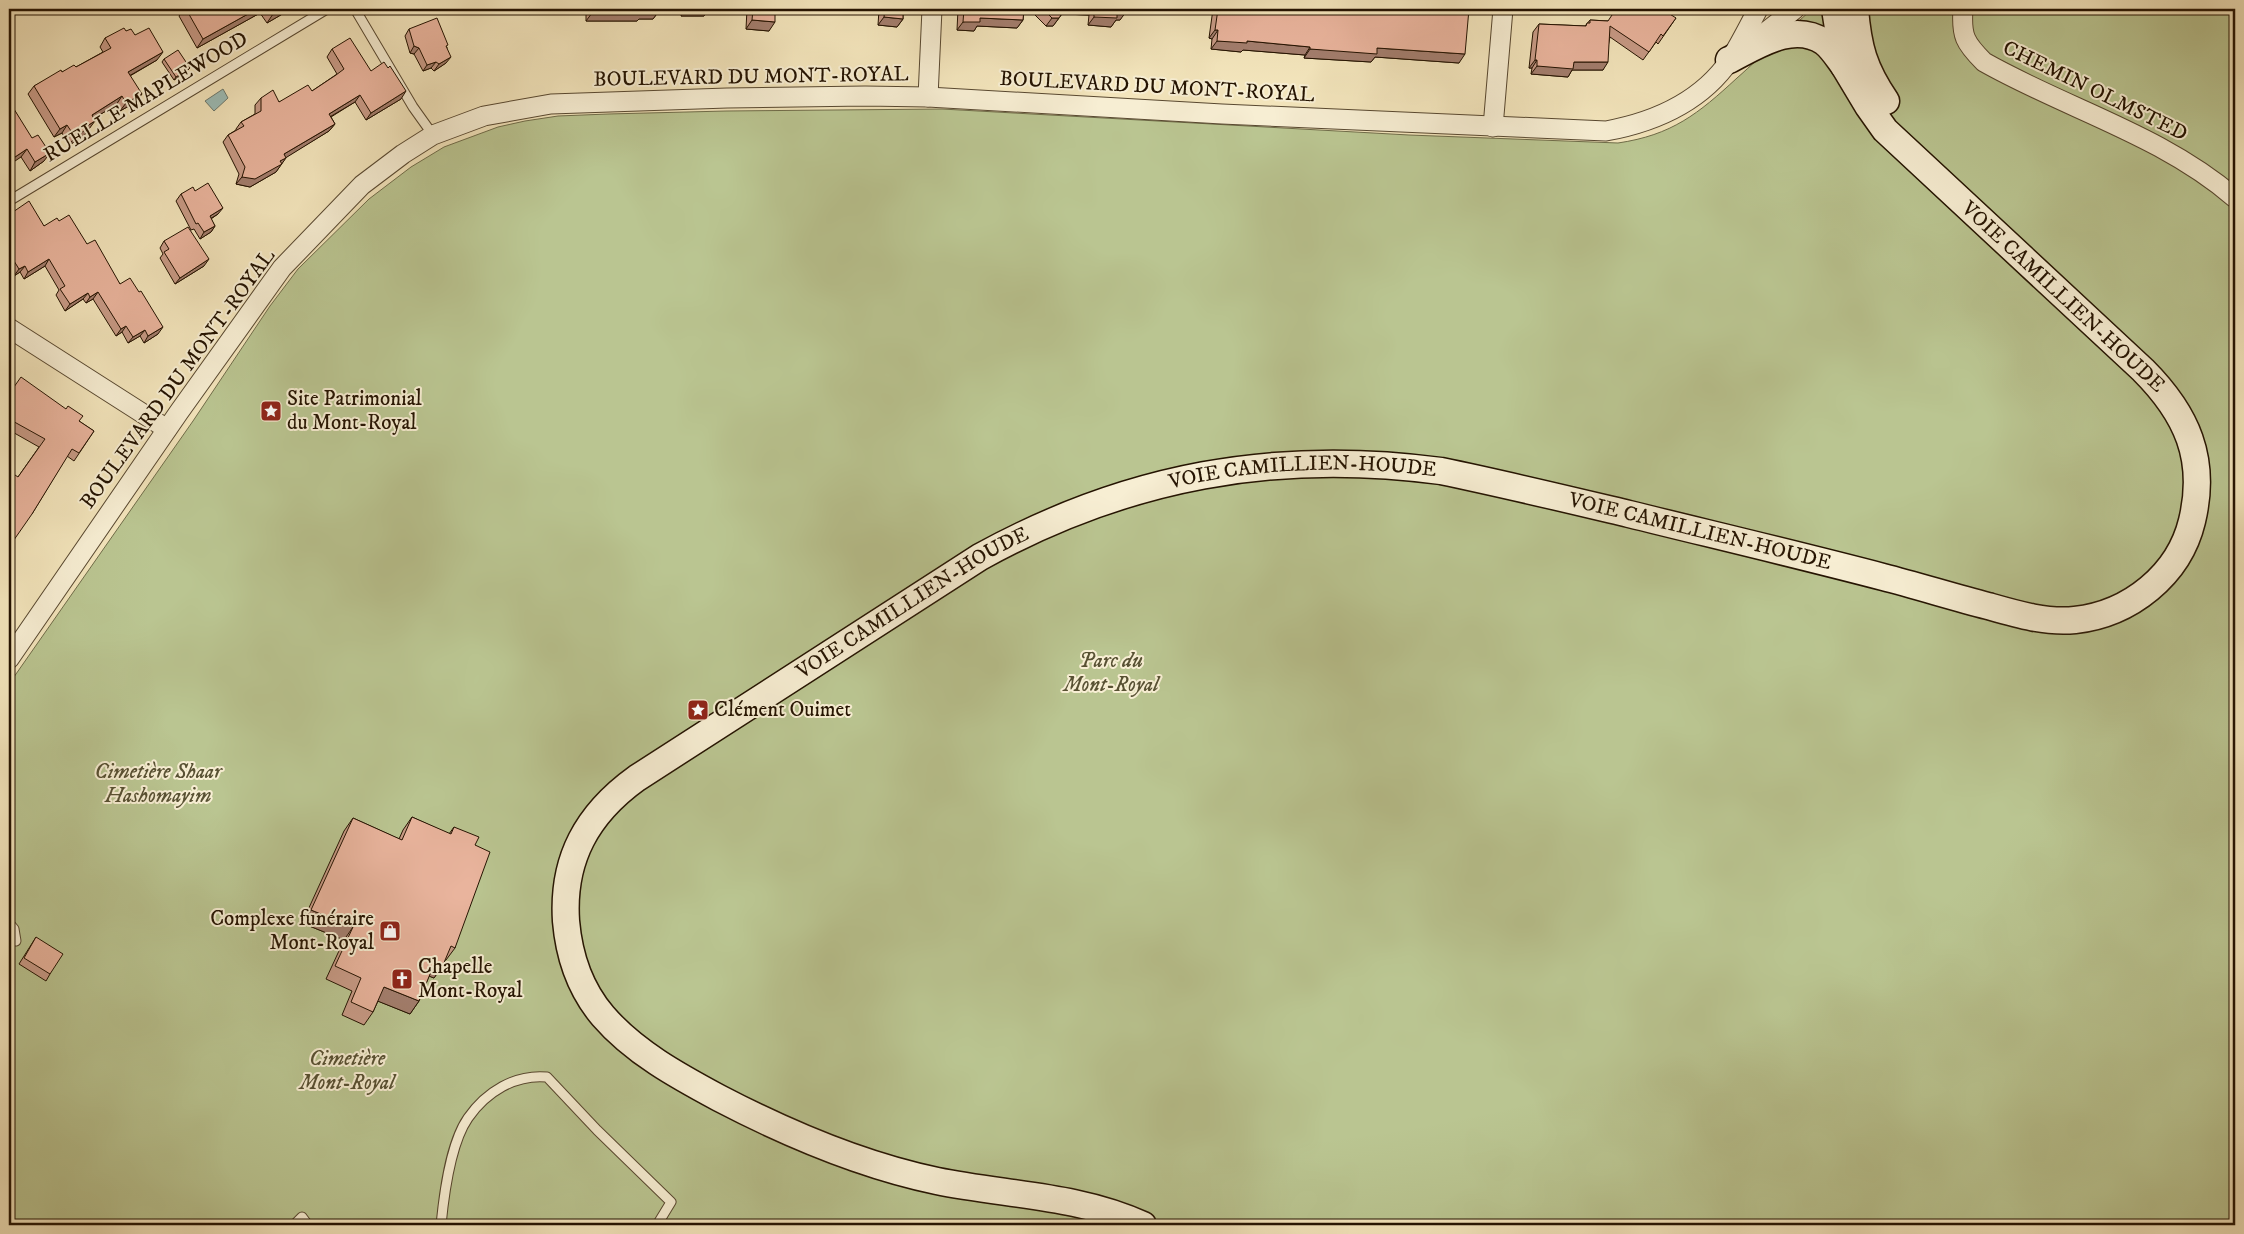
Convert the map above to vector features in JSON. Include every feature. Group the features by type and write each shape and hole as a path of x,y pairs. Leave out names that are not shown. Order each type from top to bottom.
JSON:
{"street":[{"path":"928,97 932,9"},
{"path":"1493,127 1503,9"},
{"name":"BOULEVARD DU MONT-ROYAL","path":"9,659 167,429 282,268 362,186 403,154 433,135 484,116 551,104 801,96 928,97 1590,132 1606,131 1656,118 1683,105 1710,83 1729,60 1758,9"},
{"name":"BOULEVARD DU MONT-ROYAL","path":"1729,60 1795,9"},
{"name":"VOIE CAMILLIEN-HOUDE","path":"1143,1225 1108,1212 1076,1204 1020,1193 937,1181 841,1153 766,1123 679,1076 637,1048 618,1033 602,1015 586,992 573,964 567,939 565,901 568,882 573,858 591,820 612,798 637,778 945,579 1000,546 1088,506 1137,490 1192,478 1264,466 1342,463 1403,466 1441,471 1819,560 2006,612 2046,620 2089,618 2118,608 2131,601 2156,583 2168,570 2178,555 2191,525 2197,496 2198,477 2193,447 2184,424 2170,399 2148,375 1885,130 1844,66 1835,9"},
{"name":"VOIE CAMILLIEN-HOUDE","path":"1163,1225 1136,1210 1110,1202 1041,1187 935,1171 871,1153 781,1114 705,1074 652,1042 625,1018 595,977 585,946 582,899 587,870 596,843 609,823 625,807 658,782 887,626 1004,554 1050,531 1115,506 1183,488 1212,483 1281,474 1314,473 1388,474 1435,479 1833,573 2012,624 2046,630 2073,632 2100,626 2125,617 2150,603 2171,585 2188,563 2207,518 2210,485 2208,458 2205,443 2193,417 2178,391 2163,375 1955,180 1892,111 1876,87 1863,60 1857,39 1855,9"},
{"name":"CHEMIN OLMSTED","path":"1963,9 1962,27 1965,40 1984,62 2183,159 2215,181 2235,198"},
{"path":"1729,60 1775,37 1797,35 1810,37 1825,43 1844,66"},
{"path":"9,328 167,429"}],"lane":[{"name":"RUELLE MAPLEWOOD","path":"9,200 327,9"},
{"path":"355,9 413,107 433,135"},
{"path":"9,923 14,930 16,941"},
{"path":"441,1225 455,1147 468,1118 501,1087 527,1077 537,1076 547,1077 597,1130 671,1202 657,1225"},
{"path":"294,1225 302,1217 308,1225"}],"green space":[{"path":"1812,9 1824,9 1828,29 1799,21"},
{"name":"Parc du Mont-Royal","path":"1851,9 2235,9 2235,1225 9,1225 9,684 193,421 270,306 298,269 369,199 411,167 444,147 498,127 525,121 558,116 726,111 942,109 1409,135 1618,143 1654,135 1683,121 1710,102 1770,50 1787,43 1814,45"}],"water":[{"path":"223,89 228,98 214,111 205,101"}],"building":[{"path":"186,9 257,9 203,39"},
{"path":"270,9 281,9 273,14"},
{"path":"592,9 659,9 659,11 643,10 643,13 592,13"},
{"path":"753,9 775,9 775,22 752,20"},
{"path":"885,9 903,9 903,19 884,17"},
{"path":"964,9 1024,9 1023,20 980,18 980,22 963,22"},
{"path":"1043,9 1065,9 1059,18 1052,18"},
{"path":"1094,9 1126,9 1126,12 1117,11 1117,18 1094,17"},
{"path":"1218,9 1469,9 1465,54 1377,48 1377,54 1310,49 1310,47 1247,41 1247,43 1217,41 1218,30 1215,30"},
{"path":"1616,9 1662,9 1676,18 1663,36 1661,34 1649,52 1610,26 1608,62 1574,62 1573,69 1537,66 1537,60 1535,60 1539,24 1586,26 1587,23 1590,23 1590,20 1608,21"},
{"path":"437,18 451,57 439,64 436,62 427,65 419,48 414,46 409,29"},
{"path":"124,28 126,31 131,29 135,35 149,28 163,52 128,72 142,94 126,103 122,96 92,115 95,121 75,137 67,125 60,129 34,86 61,70 62,72 74,65 76,67 111,48 105,38"},
{"path":"350,38 371,71 384,62 388,68 390,66 406,91 371,113 360,95 329,114 335,124 284,154 286,158 280,161 282,164 255,179 242,177 245,167 228,135 244,126 241,122 261,111 261,98 273,90 279,102 308,85 312,91 344,69 332,49"},
{"path":"178,50 190,68 176,77 164,59"},
{"path":"9,101 32,138 38,135 50,153 35,162 27,149 9,161"},
{"path":"208,183 223,208 210,216 215,226 204,232 198,223 196,224 181,194 193,187 195,191"},
{"path":"29,201 44,226 57,218 59,221 69,215 87,244 95,240 120,284 130,278 139,292 141,291 163,327 148,336 145,330 133,337 126,326 121,329 98,292 90,297 88,293 70,304 60,289 65,286 49,259 28,272 25,266 19,269 9,253 9,205 13,212"},
{"path":"188,227 209,259 180,278 164,252 169,249 164,241"},
{"path":"21,377 66,409 68,406 83,416 79,421 94,431 79,453 72,449 32,514 9,547 9,471 18,477 45,439 9,419 9,394"},
{"name":"Complexe funéraire Mont-Royal","path":"412,817 451,834 454,827 479,837 475,845 490,852 455,948 451,946 443,965 435,962 419,1001 384,987 373,1012 351,1002 361,978 335,966 353,927 311,910 353,818 402,840"},
{"path":"36,937 63,954 50,974 24,958"}],"place":[{"name":"Site Patrimonial du Mont-Royal","path":"271,411"},
{"name":"Clément Ouimet","path":"698,710"},
{"name":"Complexe funéraire Mont-Royal","path":"390,931"},
{"name":"Chapelle Mont-Royal","path":"402,979"}],"park label":[{"name":"Cimetière Shaar Hashomayim","path":"158,784"},
{"name":"Cimetière Mont-Royal","path":"347,1071"}]}
